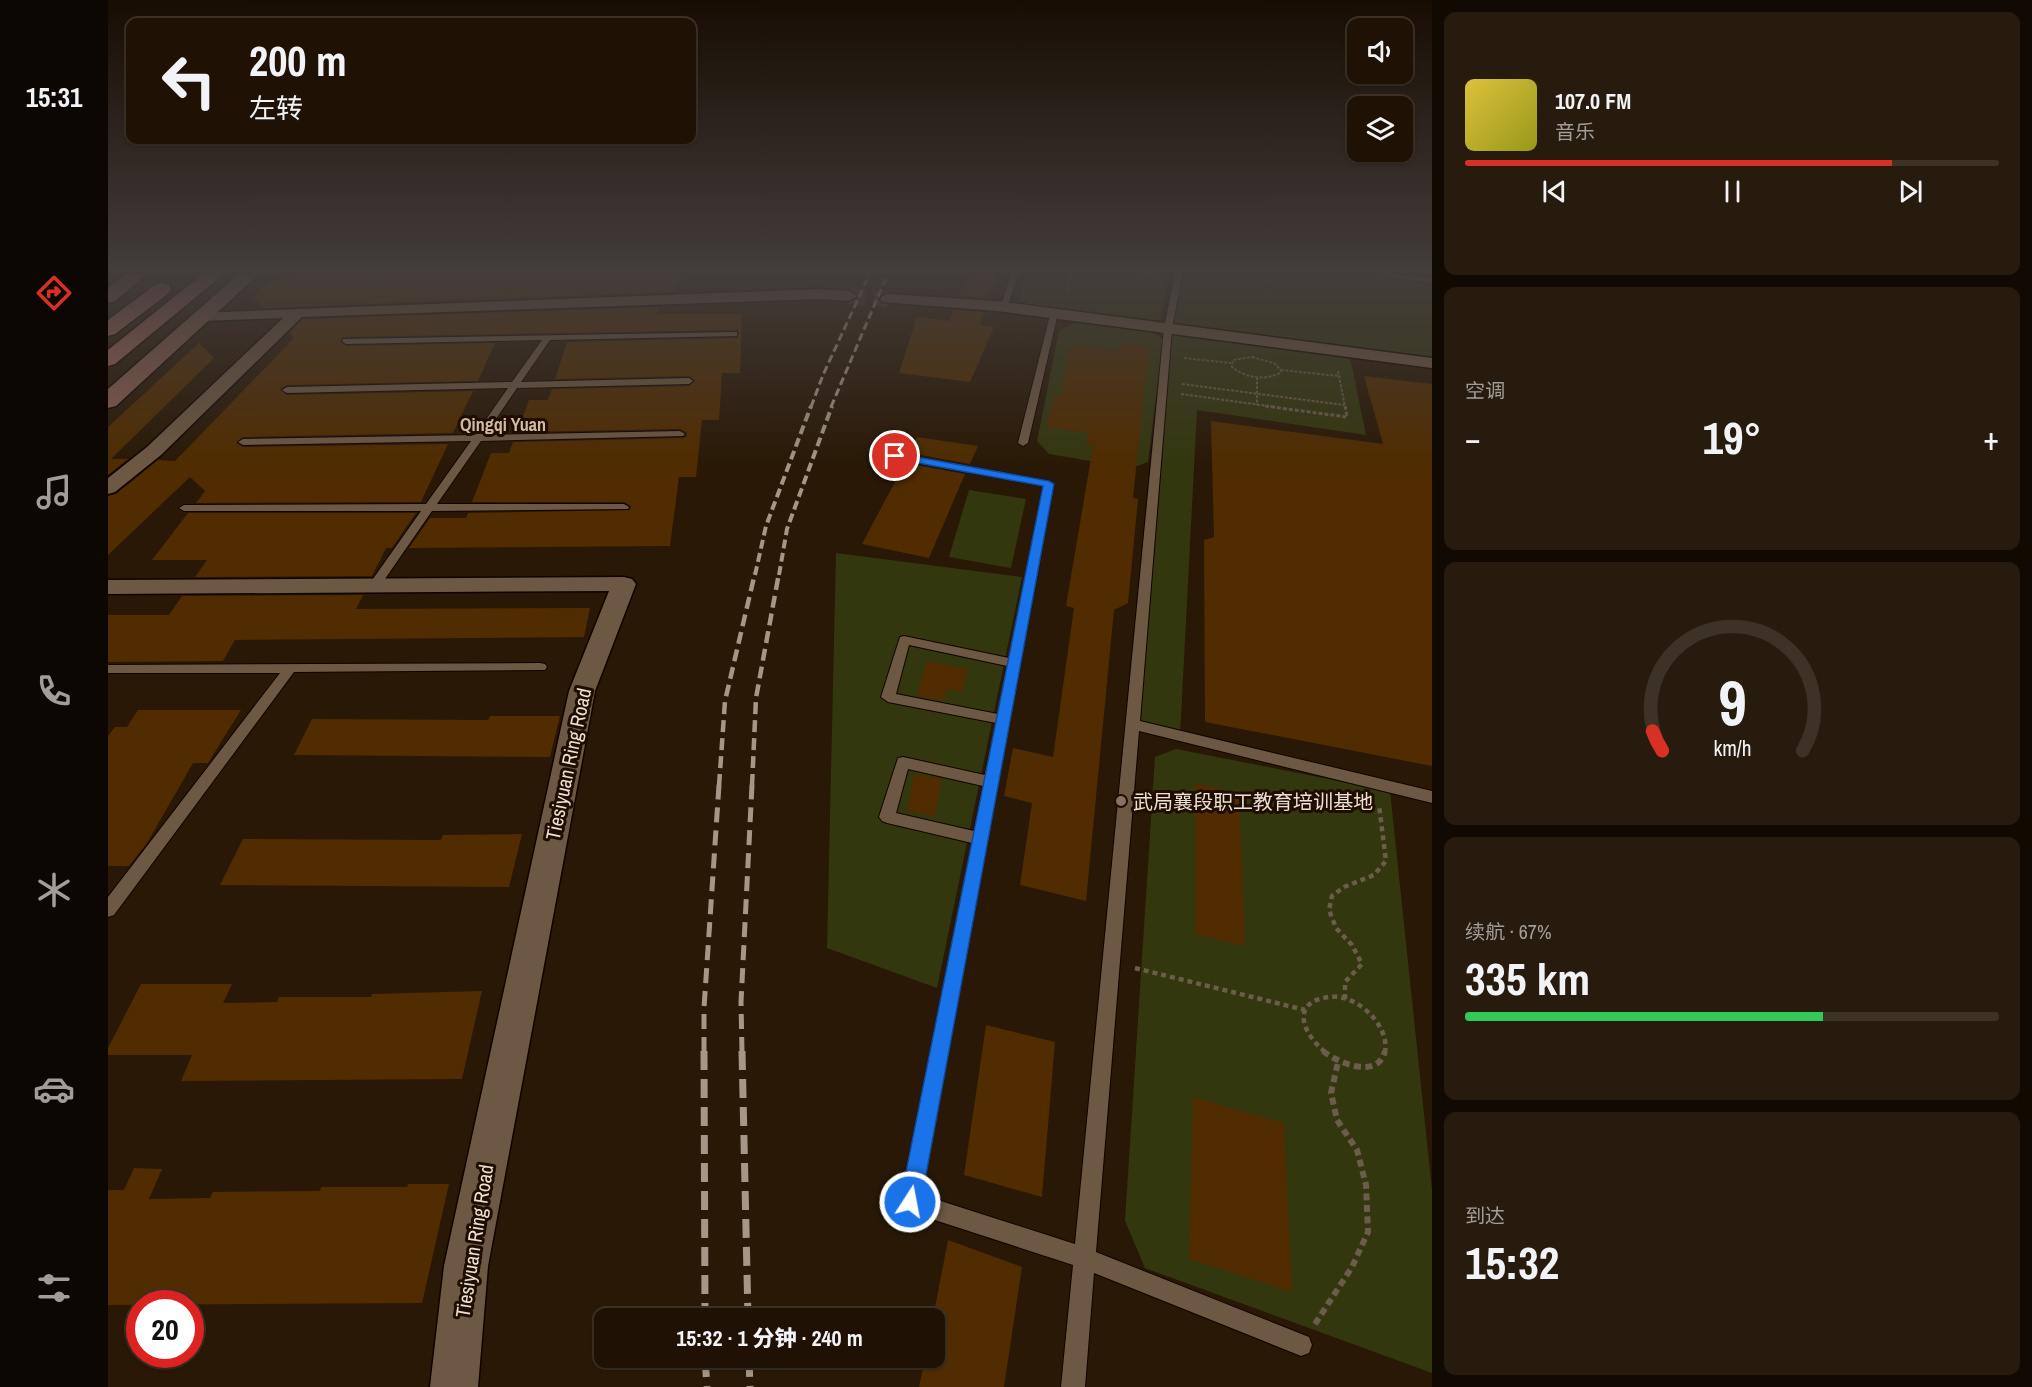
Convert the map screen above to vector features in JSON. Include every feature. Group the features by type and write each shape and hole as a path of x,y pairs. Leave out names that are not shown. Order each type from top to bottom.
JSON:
{"main road":[{"path":"108,360 136,338"}],"street":[{"path":"108,401 178,338"},
{"path":"108,488 154,451 271,338"},
{"path":"1241,338 1432,363"},
{"name":"Tiesiyuan Ring Road","path":"108,587 624,584 582,691 466,1266 454,1387"}],"lane":[{"path":"346,341 511,338"},
{"path":"374,586 548,338"},
{"path":"1023,443 1048,338"},
{"path":"1073,1387 1167,338"},
{"path":"287,390 689,381"},
{"path":"243,442 680,434"},
{"path":"895,456 1049,484 910,1202 1085,1258 1301,1345"},
{"path":"184,508 624,507"},
{"path":"1003,720 888,697 904,640 1014,663"},
{"path":"108,669 540,667"},
{"path":"108,910 290,668"},
{"path":"1132,724 1432,797"},
{"path":"980,840 887,817 903,762 991,782"}],"path":[{"path":"1163,387 1257,405 1347,417 1334,350"},
{"path":"1166,356 1231,363 1238,358 1252,357 1274,363 1281,370 1339,376"},
{"path":"1231,363 1232,367 1241,373 1257,377 1277,375 1281,370"},
{"path":"1257,377 1257,405"},
{"path":"1163,387 1257,394 1344,405"},
{"path":"1345,999 1345,982 1362,964 1352,945 1336,928 1329,909 1332,896 1344,887 1374,875 1386,861 1377,784"},
{"path":"1111,962 1305,1010"},
{"path":"1331,996 1345,999 1370,1013 1386,1036 1387,1048 1384,1057 1376,1064 1365,1067 1338,1062 1324,1054 1314,1043 1304,1020 1305,1010 1310,1002 1331,996"},
{"path":"1301,1345 1352,1267 1368,1232 1364,1176 1357,1150 1337,1120 1331,1093 1338,1062"}],"green space":[{"path":"1058,338 1163,339 1148,462 1132,468 1049,454 1037,441"},
{"path":"1169,338 1432,338 1432,363 1349,352 1366,435 1197,410 1180,736 1132,724 1163,382"},
{"path":"969,490 1026,499 1011,568 949,557"},
{"path":"836,553 1022,577 937,988 827,948"},
{"path":"1176,749 1390,791 1432,1190 1432,1373 1145,1268 1125,1221 1155,757"}],"building":[{"path":"294,338 343,338 340,342 346,346 495,343 478,381 287,385 280,389 287,395 473,391 453,433 243,437 236,443 243,447 448,444 421,502 196,503 205,491 190,477 108,555 108,496 116,494 158,460 175,461"},
{"path":"741,338 740,373 722,373 719,420 702,420 696,477 679,477 670,546 409,548 430,518 466,518 468,513 630,510 631,506 624,502 472,502 491,453 509,453 513,442 683,438 687,436 686,432 680,429 517,432 529,400 548,400 552,389 689,386 695,381 689,376 555,379 567,342"},
{"path":"910,338 989,338 970,382 899,373"},
{"path":"199,343 214,358 111,459 128,459 108,475 108,427"},
{"path":"1120,343 1150,347 1149,371 1146,370 1133,498 1138,499 1128,603 1114,610 1086,901 1020,885 1032,803 1004,796 1013,748 1053,757 1074,608 1066,606 1093,446 1086,445 1088,433 1047,427 1054,396 1061,396 1070,346 1119,351"},
{"path":"1364,376 1432,384 1432,766 1205,722 1204,540 1214,537 1211,421 1383,444"},
{"path":"917,437 978,446 970,464 910,453"},
{"path":"905,463 965,474 929,558 862,544"},
{"path":"188,513 416,513 392,548 386,548 372,576 195,577 207,560 152,560"},
{"path":"363,595 356,609 590,608 584,637 235,640 223,661 108,662 108,615 169,615 182,596"},
{"path":"927,661 968,669 962,692 947,689 944,701 917,696"},
{"path":"138,710 241,710 208,763 193,763 147,843 129,866 108,866 108,736 115,727 127,727"},
{"path":"490,716 560,716 550,757 294,755 312,719 488,720"},
{"path":"914,774 942,779 935,816 907,811"},
{"path":"1195,783 1239,793 1245,946 1195,934"},
{"path":"522,834 509,887 220,885 243,839 441,840 443,835"},
{"path":"141,984 232,984 223,1003 277,1002 279,997 371,997 372,994 482,991 462,1079 181,1081 192,1055 108,1055 108,1048"},
{"path":"986,1025 1055,1042 1042,1197 964,1175"},
{"path":"1193,1097 1284,1123 1292,1292 1189,1259"},
{"path":"134,1168 162,1169 149,1199 210,1198 213,1192 320,1191 321,1187 407,1187 408,1184 449,1184 422,1303 204,1304 204,1290 126,1290 126,1305 108,1305 108,1190 124,1190"},
{"path":"948,1240 1022,1267 1004,1387 919,1387 923,1368 945,1368 945,1308 935,1308"}],"railway":[{"path":"811,407 840,338"},
{"path":"831,407 860,338"},
{"path":"755,575 766,526 811,406"},
{"path":"779,575 787,529 832,406"},
{"path":"719,786 725,701 755,573"},
{"path":"752,786 756,698 779,573"},
{"path":"704,1051 704,1008 719,785"},
{"path":"742,1052 741,1002 752,785"},
{"path":"704,1051 705,1308"},
{"path":"742,1051 748,1308"},
{"path":"706,1368 707,1387"},
{"path":"749,1368 750,1387"}],"place":[{"name":"武局襄段职工教育培训基地","path":"1121,801"}],"district":[{"name":"Qingqi Yuan","path":"503,424"}],"route":[{"path":"895,456 1049,484 910,1202"}]}
